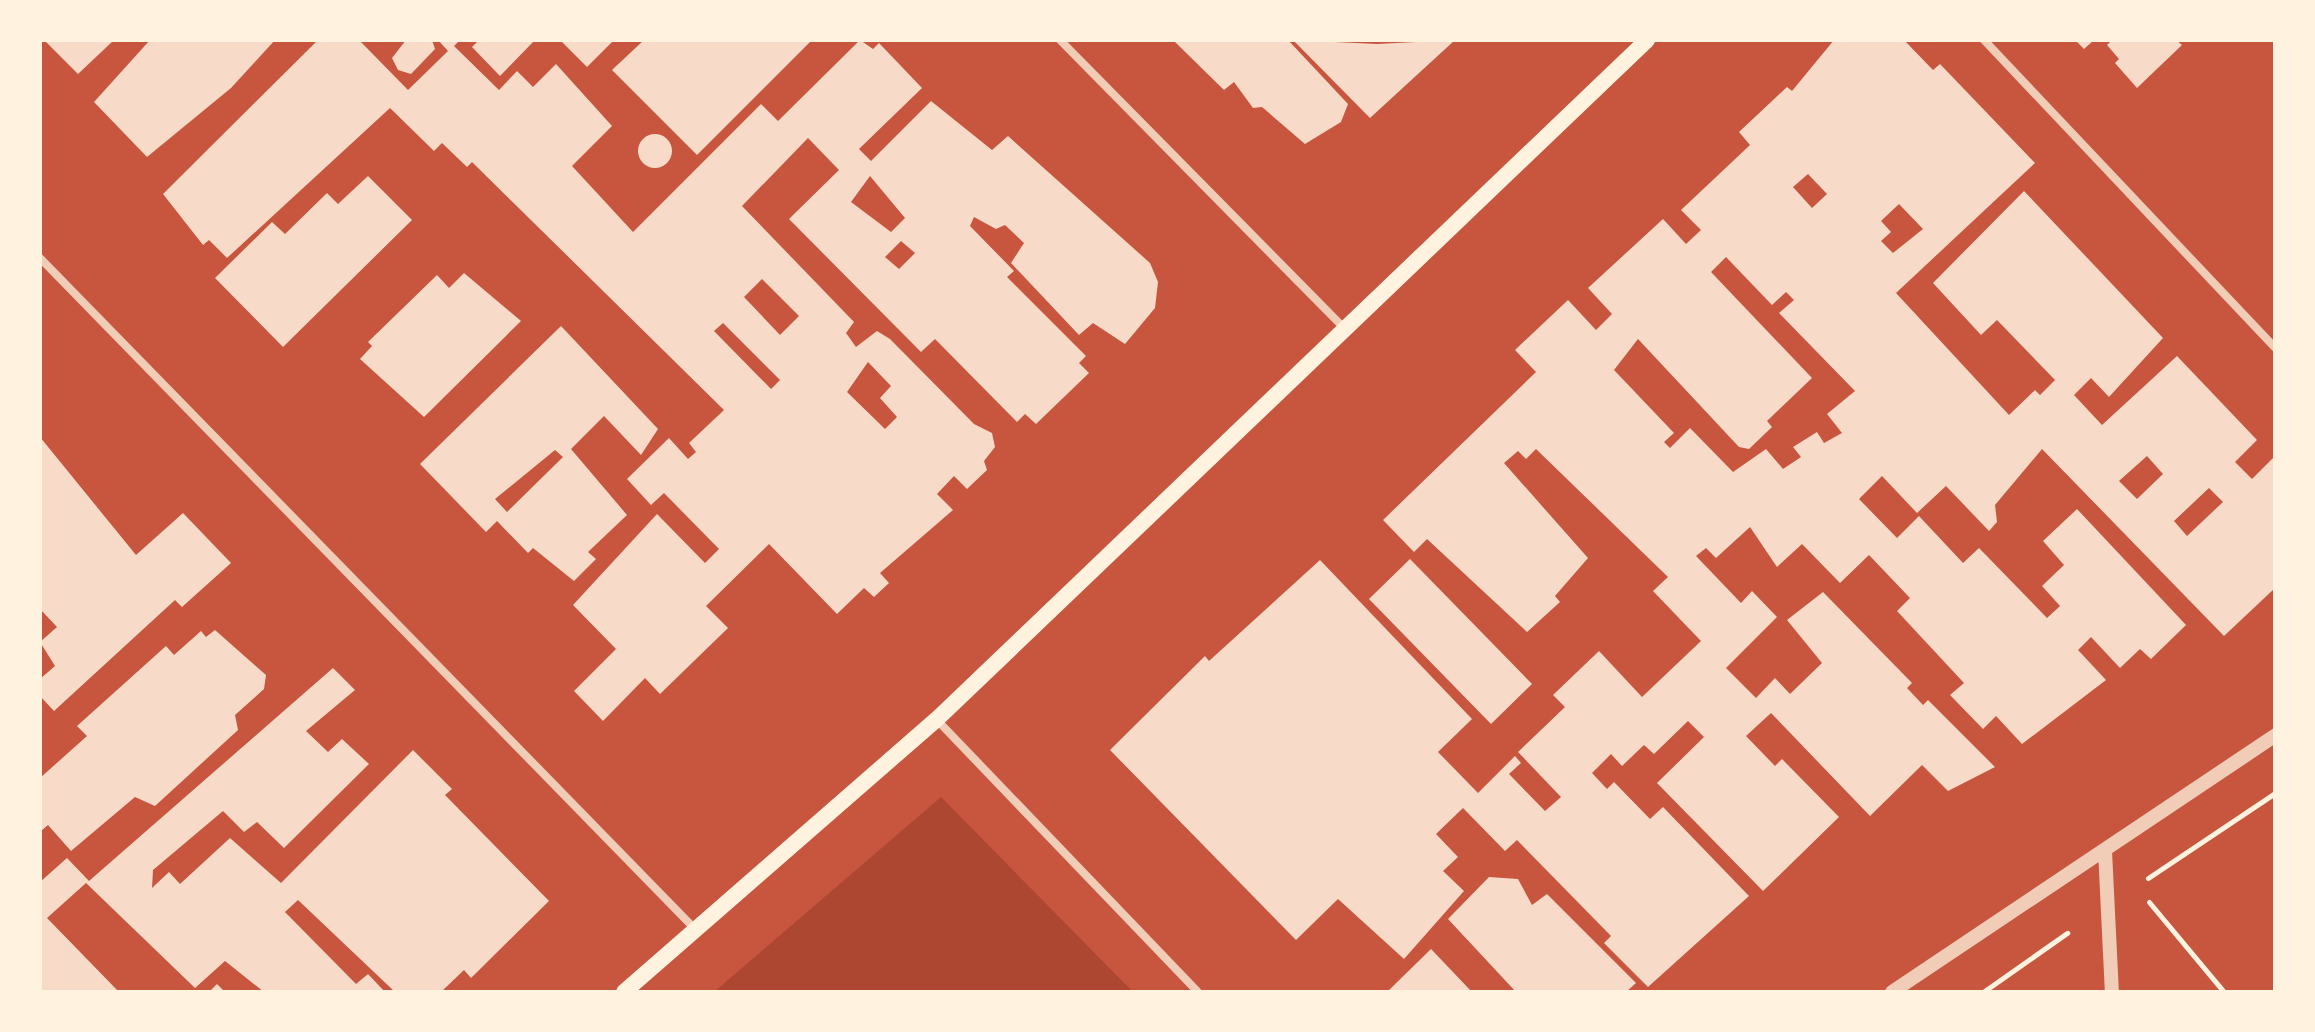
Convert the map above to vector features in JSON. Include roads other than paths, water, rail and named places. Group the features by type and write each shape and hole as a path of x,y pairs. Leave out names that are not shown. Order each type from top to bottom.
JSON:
{"main road":[{"path":"624,992 936,720 1347,332 1647,40"}],"street":[{"path":"1060,40 1347,332"},
{"path":"1984,40 2275,348"},
{"path":"40,258 697,931"},
{"path":"936,720 1198,992"},
{"path":"1892,992 2275,736"},
{"path":"2105,851 2112,992"}]}
